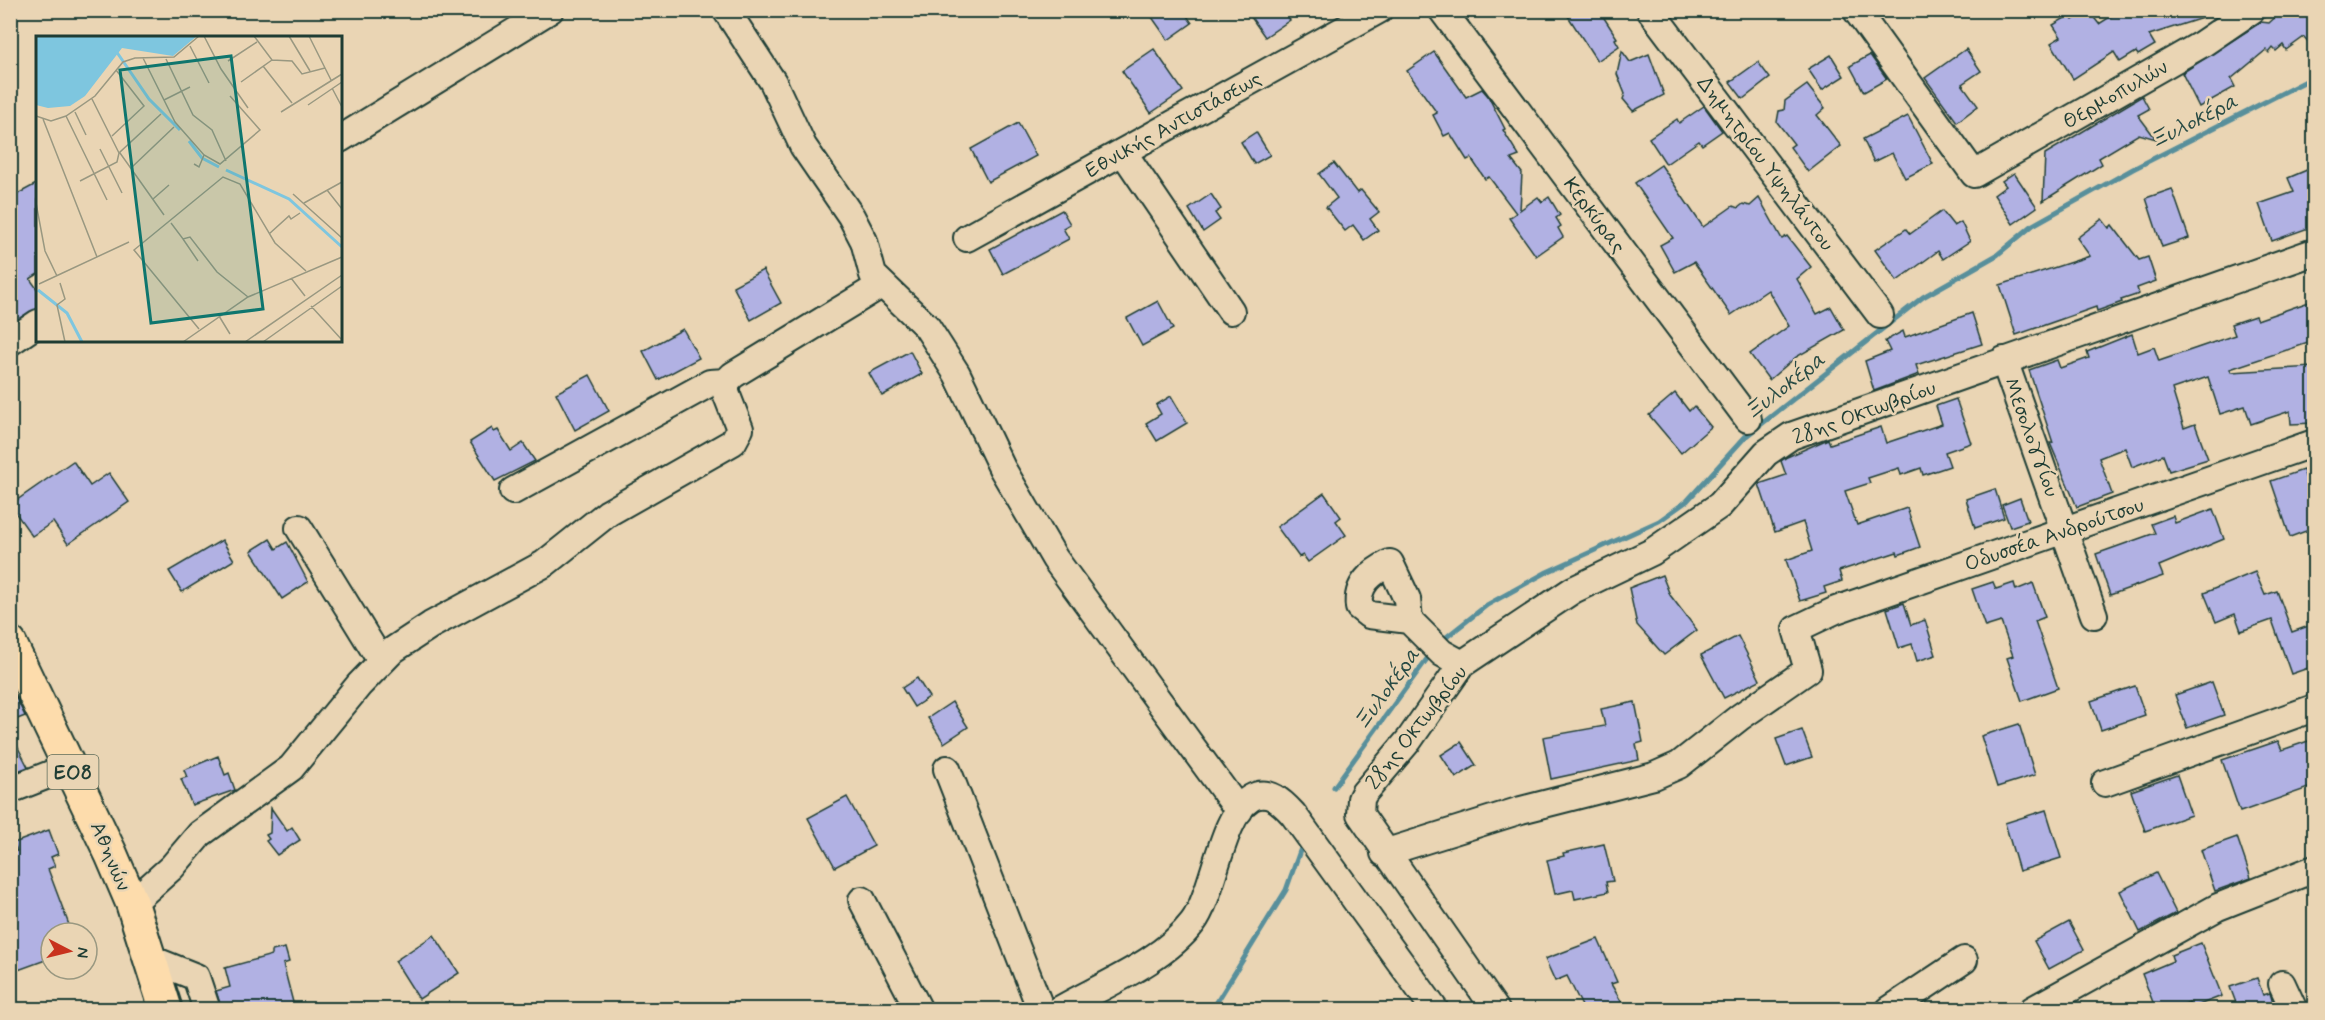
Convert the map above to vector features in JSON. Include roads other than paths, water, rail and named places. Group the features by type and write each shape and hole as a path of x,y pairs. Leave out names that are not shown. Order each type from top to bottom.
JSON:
{"main road":[{"name":"Αθηνών","path":"10,642 71,766 132,903 166,1010"}],"street":[{"path":"342,138 550,10"},
{"path":"726,10 773,82 803,146 851,216 864,241 873,275 922,322 938,341 974,406 1015,494 1055,559 1239,811"},
{"name":"Εθνικής Αντιστάσεως","path":"967,238 1379,10"},
{"name":"Κερκύρας","path":"1442,10 1748,419"},
{"name":"Δημητρίου Υψηλάντου","path":"1650,10 1880,315"},
{"name":"Θερμοπυλών","path":"1856,10 1974,174 2202,44 2253,10"},
{"path":"1123,152 1232,311"},
{"name":"28ης Οκτωβρίου","path":"1384,853 1363,822 1359,807 1364,793 1408,740 1443,652 1652,552 1720,505 1766,453 1791,436 1855,416 2004,360 2314,252"},
{"path":"132,903 172,867 200,834 291,768 381,661 431,625 544,564 609,513 733,442 740,429 726,393 726,382 733,375 882,285"},
{"path":"10,342 36,324"},
{"name":"Μεσολογγίου","path":"2004,360 2094,615"},
{"path":"513,492 701,387 717,381 726,382"},
{"name":"Οδυσσέα Ανδρούτσου","path":"1384,853 1521,810 1654,776 1679,765 1740,717 1808,670 1796,629 1874,596 2314,443"},
{"path":"299,528 381,661"},
{"path":"1409,620 1443,652"},
{"path":"2105,783 2314,708"},
{"path":"10,790 71,766"},
{"path":"947,769 1041,1010"},
{"path":"1059,1010 1162,952 1181,937 1195,921 1206,900 1221,849 1239,811 1250,799 1265,794 1278,799 1293,814 1435,1010"},
{"path":"1384,853 1496,1010"},
{"path":"2032,1010 2218,907 2314,870"},
{"path":"862,900 919,1010"},
{"path":"151,959 196,976 207,1010"},
{"path":"1889,1010 1964,960"},
{"path":"2282,984 2294,1010"}],"waterway":[{"name":"Ξυλοκέρα","path":"1439,643 1487,605 1547,572 1659,521 1687,501 1745,437 1923,297 1997,255 2033,225 2133,169 2314,77"},
{"name":"Ξυλοκέρα","path":"1334,787 1432,652"},
{"name":"Ξυλοκέρα","path":"1212,1010 1286,890 1301,848"}]}
